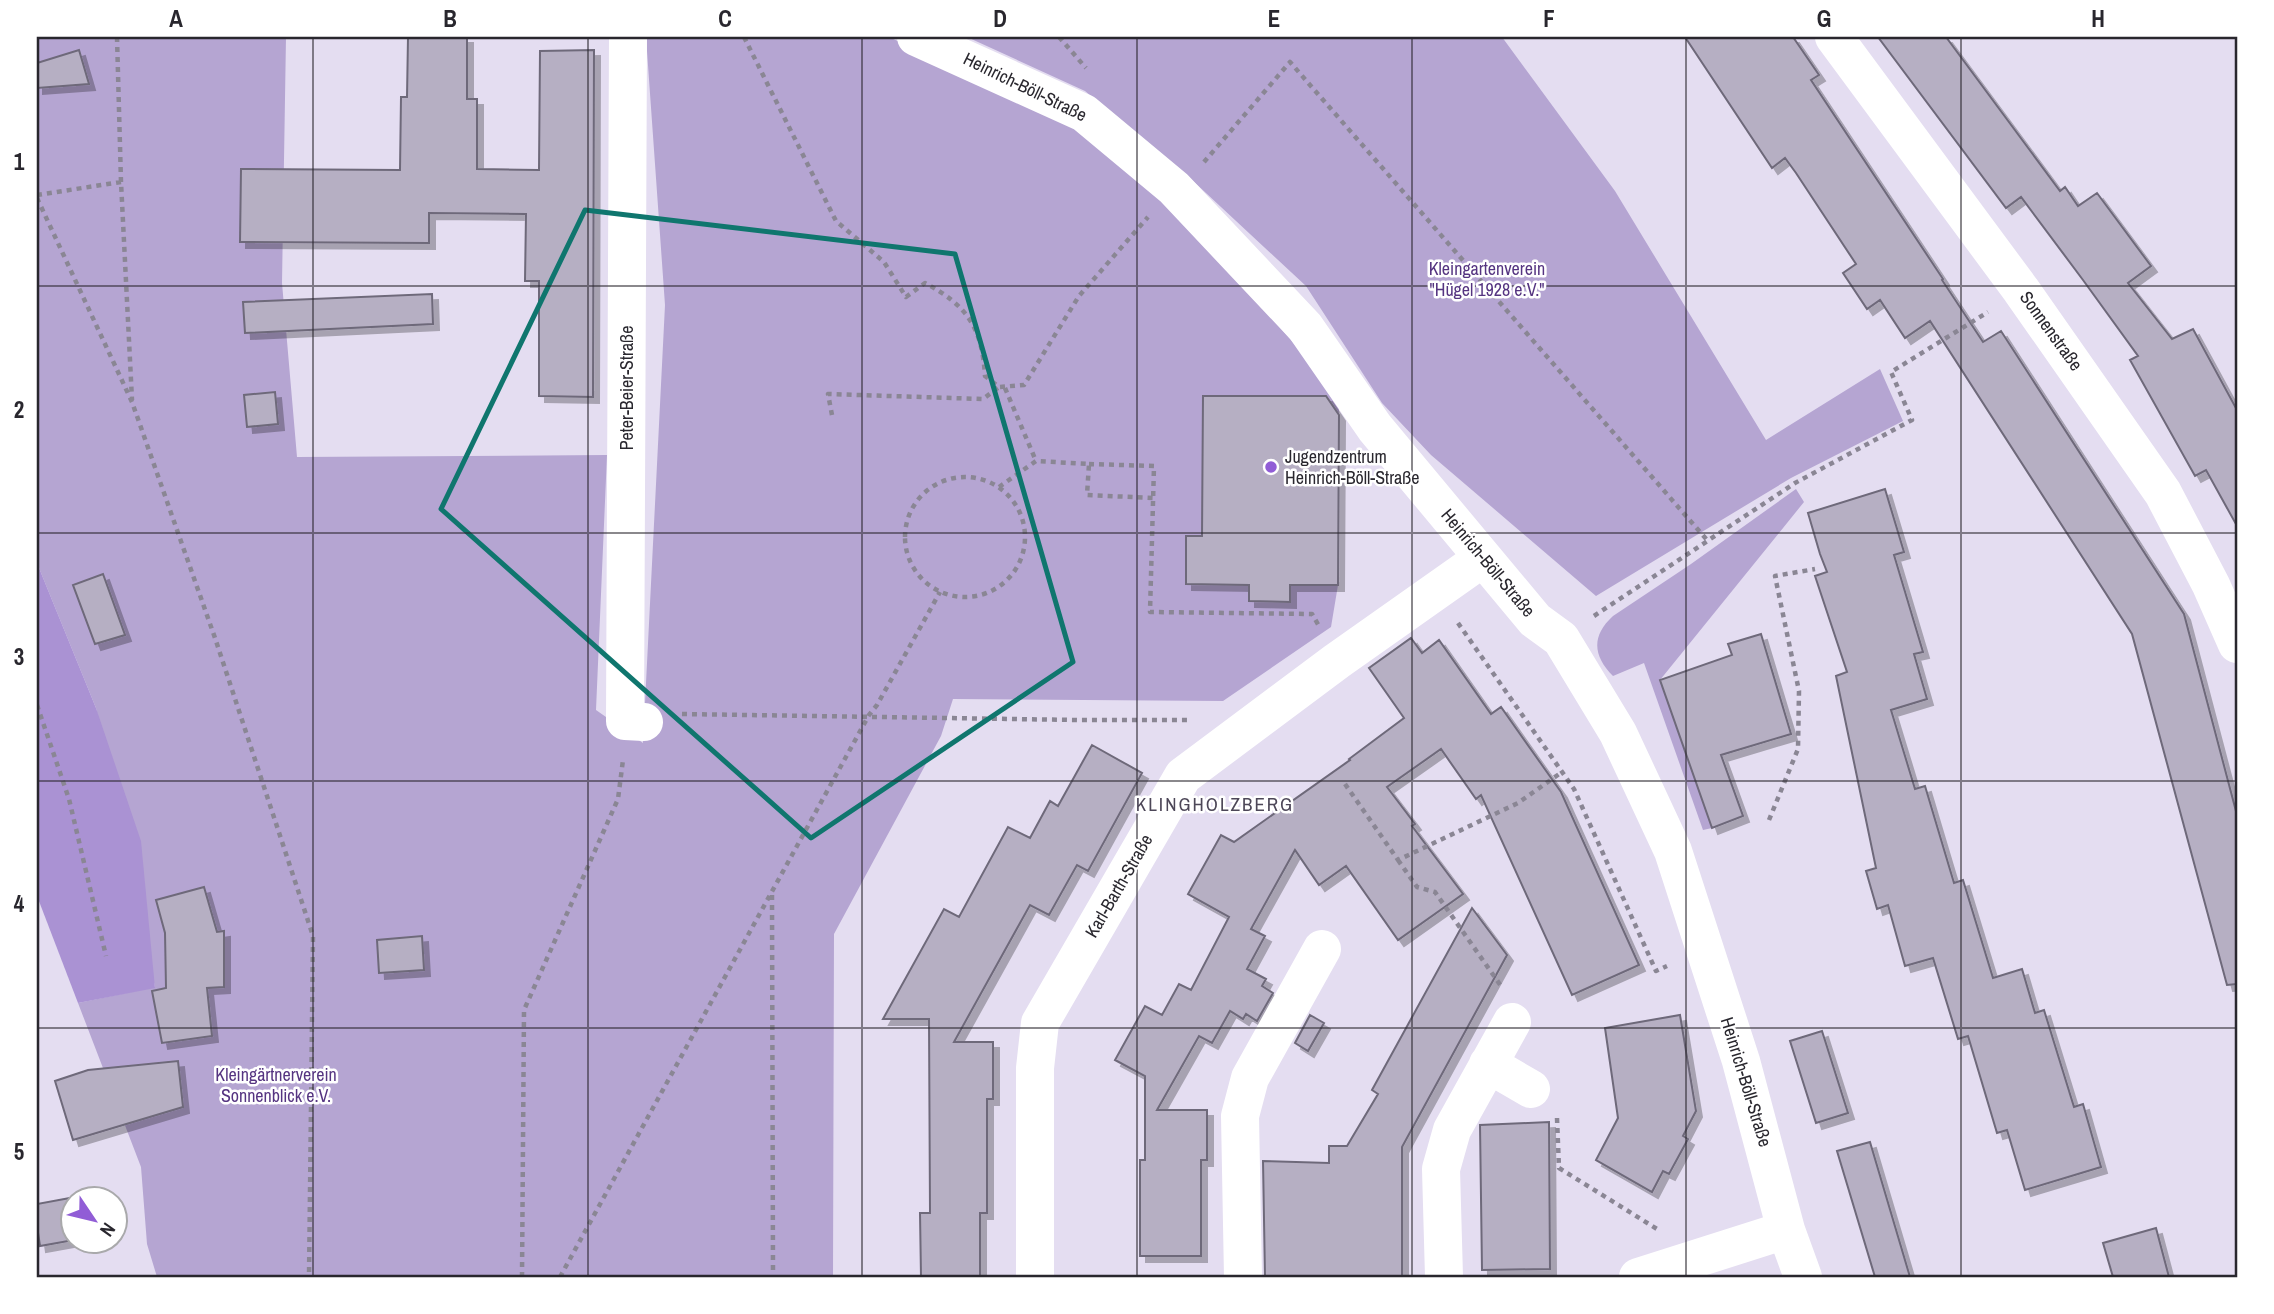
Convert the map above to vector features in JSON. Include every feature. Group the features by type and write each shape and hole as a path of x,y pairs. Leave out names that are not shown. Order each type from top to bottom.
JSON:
{"street":[{"name":"Peter-Beier-Straße","path":"628,37 635,721"},
{"name":"Heinrich-Böll-Straße","path":"916,37 1084,113 1184,175 1305,327 1375,428 1535,620 1561,639 1618,733 1673,851 1741,1061 1786,1230 1803,1277"},
{"name":"Sonnenstraße","path":"1834,37 2021,290 2163,493 2211,585 2237,644"},
{"name":"Karl-Barth-Straße","path":"1035,1277 1035,1068 1040,1023 1183,776 1255,720 1483,558"},
{"path":"1243,1277 1240,1116 1250,1079 1322,949"},
{"path":"1444,1277 1441,1169 1452,1130 1488,1064 1508,1005"},
{"path":"1488,1064 1531,1089"},
{"path":"1638,1277 1786,1230"}],"path":[{"path":"117,37 132,402"},
{"path":"744,37 836,221 884,262 906,297 925,283 946,294 965,310 978,333 985,376 1002,388 1036,461"},
{"path":"1059,37 1091,74"},
{"path":"832,415 828,394 983,399 1002,388 1024,386 1079,296 1184,175 1203,163 1290,62 1707,540"},
{"path":"121,182 37,196 132,402 215,638 313,936 309,1277"},
{"path":"1561,639 1795,482 1912,420 1891,372 1974,320"},
{"path":"999,487 1036,461 1154,466 1150,612 1312,614 1337,661"},
{"path":"1089,464 1087,495 1153,498"},
{"path":"959,477 980,479 999,487 1013,501 1023,520 1025,541 1020,560 1010,577 995,589 978,596 956,597 940,592 924,582 909,558 905,530 910,512 922,495 939,483 959,477"},
{"path":"1769,820 1798,749 1799,691 1775,576 1815,569"},
{"path":"1436,591 1574,789 1656,971 1705,949"},
{"path":"560,1277 869,715 940,592"},
{"path":"37,705 69,799 106,956"},
{"path":"522,1277 524,1010 618,799 625,748 635,721 670,713 1077,720 1255,720"},
{"path":"1398,860 1518,803 1562,772"},
{"path":"1345,784 1417,887 1435,891 1508,1005"},
{"path":"772,895 773,1277"},
{"path":"1531,1089 1527,1096 1557,1113 1559,1168 1650,1225 1708,1255"}],"highlighted area":[{"path":"585,210 955,254 1073,662 811,838 441,509"}],"green space":[{"name":"Kleingärtnerverein Sonnenblick e.V.","path":"37,37 286,37 282,283 297,457 607,455 596,710 643,743 665,305 646,37 889,37 1061,116 1187,219 1339,396 1338,585 1331,627 1223,701 953,699 941,736 834,934 833,1277 157,1277 147,1244 141,1167 78,1003 155,987 96,708 37,563"},
{"name":"Kleingartenverein \"Hügel 1928 e.V.\"","path":"967,37 1502,37 1615,191 1766,440 1880,369 1903,421 1791,478 1596,596 1431,455 1382,403 1306,286 1192,180 1085,91"},
{"path":"1796,489 1804,502 1660,680 1712,828 1703,830 1644,663 1613,676 1598,654 1598,638 1613,616"}],"shaded area":[{"path":"37,563 96,708 141,841 155,988 78,1003 37,896"}],"building":[{"path":"408,37 467,37 467,99 477,99 477,169 539,170 540,51 594,50 593,397 539,396 539,281 525,281 526,214 429,213 429,243 240,242 241,169 400,170 401,97 407,97"},
{"path":"1685,37 1793,37 1819,75 1811,80 1983,342 2001,331 2184,614 2237,815 2237,984 2227,985 2132,634 1930,321 1905,338 1880,300 1867,309 1843,273 1856,264 1796,173 1785,158 1772,168"},
{"path":"1878,37 1946,37 2060,191 2065,187 2078,206 2097,193 2151,266 2128,283 2172,339 2193,329 2237,410 2237,526 2206,470 2195,476 2130,360 2138,356 2083,280 2021,197 2006,208"},
{"path":"79,50 89,84 37,88 37,63"},
{"path":"432,294 433,324 245,333 243,302"},
{"path":"275,392 278,424 247,427 244,395"},
{"name":"Jugendzentrum Heinrich-Böll-Straße","path":"1203,396 1326,396 1339,415 1338,585 1290,585 1290,602 1249,601 1249,585 1186,584 1186,536 1202,536"},
{"path":"1885,489 1904,552 1894,555 1923,652 1914,654 1927,699 1891,710 1915,789 1925,786 1954,883 1963,880 1993,978 2022,969 2035,1013 2044,1010 2074,1107 2083,1104 2101,1167 2025,1190 2007,1130 1997,1133 1968,1036 1958,1039 1933,958 1905,966 1888,905 1877,909 1866,871 1876,868 1836,676 1847,672 1815,576 1827,572 1808,513"},
{"path":"103,574 125,635 95,644 73,585"},
{"path":"1761,634 1791,734 1721,755 1743,816 1712,828 1660,680 1732,655 1728,644"},
{"path":"1411,638 1422,653 1439,640 1491,714 1501,707 1561,792 1639,965 1572,995 1481,795 1476,799 1441,749 1387,787 1415,824 1412,826 1463,894 1398,940 1346,866 1319,885 1295,850 1251,929 1265,936 1247,969 1266,979 1262,986 1273,993 1257,1021 1246,1014 1243,1019 1230,1011 1212,1043 1199,1036 1157,1110 1207,1110 1207,1160 1201,1160 1201,1256 1140,1256 1140,1160 1145,1160 1145,1076 1115,1060 1145,1006 1162,1015 1179,984 1191,990 1229,917 1188,894 1221,835 1234,842 1350,760 1404,718 1369,668"},
{"path":"1092,745 1142,773 1088,871 1077,865 1049,915 1030,905 954,1042 993,1042 993,1099 987,1099 987,1213 980,1213 980,1277 921,1277 920,1213 930,1213 929,1019 883,1019 944,909 959,917 1008,827 1030,838 1050,801 1058,806"},
{"path":"204,887 217,932 224,931 224,987 207,988 212,1036 162,1043 152,991 166,988 165,933 156,900"},
{"path":"1472,908 1507,955 1402,1147 1402,1277 1265,1277 1263,1161 1329,1163 1329,1146 1347,1146 1378,1094 1372,1090"},
{"path":"422,936 424,970 379,973 377,940"},
{"path":"1310,1015 1324,1023 1308,1051 1295,1043"},
{"path":"1680,1015 1696,1111 1683,1136 1688,1139 1669,1174 1663,1171 1652,1192 1596,1160 1618,1118 1605,1028"},
{"path":"1822,1031 1848,1113 1816,1123 1790,1041"},
{"path":"178,1061 183,1107 73,1140 55,1081 88,1070"},
{"path":"1549,1122 1550,1269 1482,1270 1480,1125"},
{"path":"1870,1142 1910,1277 1875,1277 1837,1151"},
{"path":"60,1200 60,1242 40,1246 37,1204"},
{"path":"2156,1228 2169,1277 2113,1277 2103,1243"}],"place":[{"name":"Jugendzentrum Heinrich-Böll-Straße","path":"1271,467"}],"district":[{"name":"KLINGHOLZBERG","path":"1215,804"}]}
